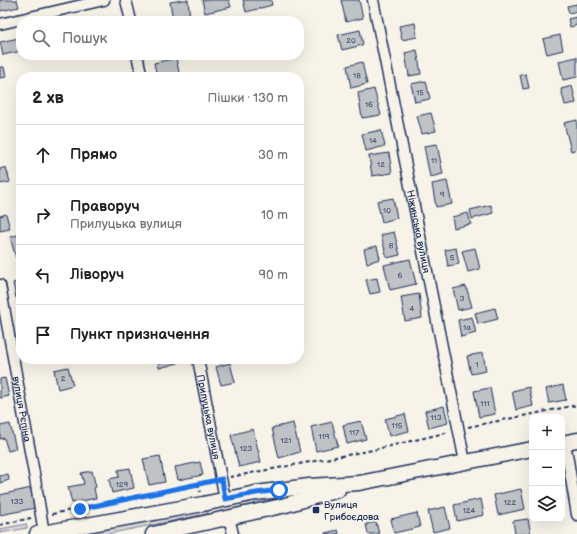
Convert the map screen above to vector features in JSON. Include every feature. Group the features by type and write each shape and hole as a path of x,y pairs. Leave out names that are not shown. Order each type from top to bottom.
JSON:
{"main road":[{"path":"40,533 256,493 309,486 359,482 529,450"},
{"path":"153,534 313,498 359,482"},
{"path":"225,499 229,518"}],"street":[{"path":"35,16 104,0"},
{"path":"126,0 130,16"},
{"name":"Ніжинська вулиця","path":"373,0 465,462"},
{"path":"0,24 16,20"},
{"path":"138,60 141,72"},
{"name":"вулиця Рєпіна","path":"0,285 36,479 41,516 40,533"},
{"name":"Прилуцька вулиця","path":"199,364 225,499"},
{"path":"568,442 577,515"},
{"path":"229,518 233,534"}],"path":[{"path":"0,525 222,479 373,450 459,429 577,405"},
{"path":"198,484 200,492"}],"shaded area":[{"path":"206,509 208,511 207,514 107,534 82,534"},
{"path":"26,524 27,528 0,533 0,529"}],"building":[{"path":"0,0 17,0 19,7 0,11"},
{"path":"188,0 190,16 172,16 170,2"},
{"path":"202,0 229,0 231,7 205,13"},
{"path":"243,0 271,0 272,5 246,12"},
{"path":"341,0 359,0 363,18 346,22"},
{"path":"577,4 577,11 569,13 567,6"},
{"path":"577,17 577,25 570,27 568,19"},
{"path":"415,23 417,37 402,40 399,26"},
{"path":"360,30 363,45 342,50 338,35"},
{"path":"560,35 563,50 547,54 543,39"},
{"path":"16,39 16,52 3,55 0,42"},
{"path":"417,50 421,74 409,76 405,53"},
{"path":"577,57 577,77 563,80 559,61"},
{"path":"167,60 176,60 179,72 156,72 154,63"},
{"path":"362,62 367,84 351,88 347,66"},
{"path":"0,67 4,67 6,77 0,78"},
{"path":"526,74 529,88 523,89 520,75"},
{"path":"426,81 430,99 415,102 411,84"},
{"path":"572,86 576,103 565,105 561,89"},
{"path":"374,89 381,115 362,118 358,93"},
{"path":"431,113 436,131 422,134 417,116"},
{"path":"577,120 577,149 571,151 564,123"},
{"path":"381,130 385,146 366,151 362,134"},
{"path":"437,144 443,174 430,177 424,146"},
{"path":"389,153 392,173 372,176 369,156"},
{"path":"6,167 10,182 0,184 0,169"},
{"path":"447,181 452,204 436,207 432,184"},
{"path":"393,198 397,218 382,222 377,201"},
{"path":"491,205 493,213 472,219 470,210"},
{"path":"468,213 471,224 454,228 452,217"},
{"path":"6,214 10,229 0,231 0,216"},
{"path":"394,232 400,255 387,258 381,235"},
{"path":"16,235 16,258 10,237"},
{"path":"377,246 380,259 367,263 364,249"},
{"path":"456,248 459,264 448,266 445,250"},
{"path":"475,248 480,269 468,272 462,251"},
{"path":"410,259 416,284 390,290 384,265"},
{"path":"377,278 380,292 370,294 366,280"},
{"path":"16,282 16,298 13,283"},
{"path":"466,286 472,307 458,310 453,289"},
{"path":"419,294 422,318 405,321 401,297"},
{"path":"495,308 498,319 478,324 475,313"},
{"path":"472,317 476,333 461,337 458,320"},
{"path":"483,353 486,371 471,374 467,356"},
{"path":"159,364 174,364 159,368"},
{"path":"230,364 235,382 221,385 216,367"},
{"path":"68,367 73,385 58,389 54,370"},
{"path":"5,378 9,396 0,398 0,379"},
{"path":"563,385 566,400 549,403 546,389"},
{"path":"529,387 533,406 516,410 512,391"},
{"path":"490,388 495,414 479,417 474,391"},
{"path":"444,406 448,423 429,428 425,411"},
{"path":"405,414 409,431 389,436 385,419"},
{"path":"361,421 366,439 347,444 343,425"},
{"path":"332,422 338,446 316,451 311,427"},
{"path":"293,423 300,452 279,458 272,428"},
{"path":"10,424 16,449 8,451 4,438 0,439 0,426"},
{"path":"253,429 261,462 239,467 231,435"},
{"path":"160,456 165,482 149,485 143,459"},
{"path":"200,462 203,475 178,480 175,467"},
{"path":"130,468 134,488 112,493 109,479 119,477 118,470"},
{"path":"92,471 96,487 94,488 96,498 72,503 68,487 84,484 81,473"},
{"path":"8,474 9,480 0,483 0,476"},
{"path":"31,488 35,508 0,515 0,495"},
{"path":"521,489 525,509 498,515 494,495"},
{"path":"481,499 484,515 457,521 454,505"},
{"path":"445,507 450,528 433,532 428,511"},
{"path":"417,513 420,527 394,533 391,519"},
{"path":"528,519 531,534 515,534 513,521"},
{"path":"376,522 379,534 368,534 366,524"},
{"path":"338,530 339,534 325,534 325,533"}],"place":[{"name":"Вулиця Грибоєдова","path":"316,510"}],"route":[{"path":"80,509 222,479 225,499 279,490"}]}
